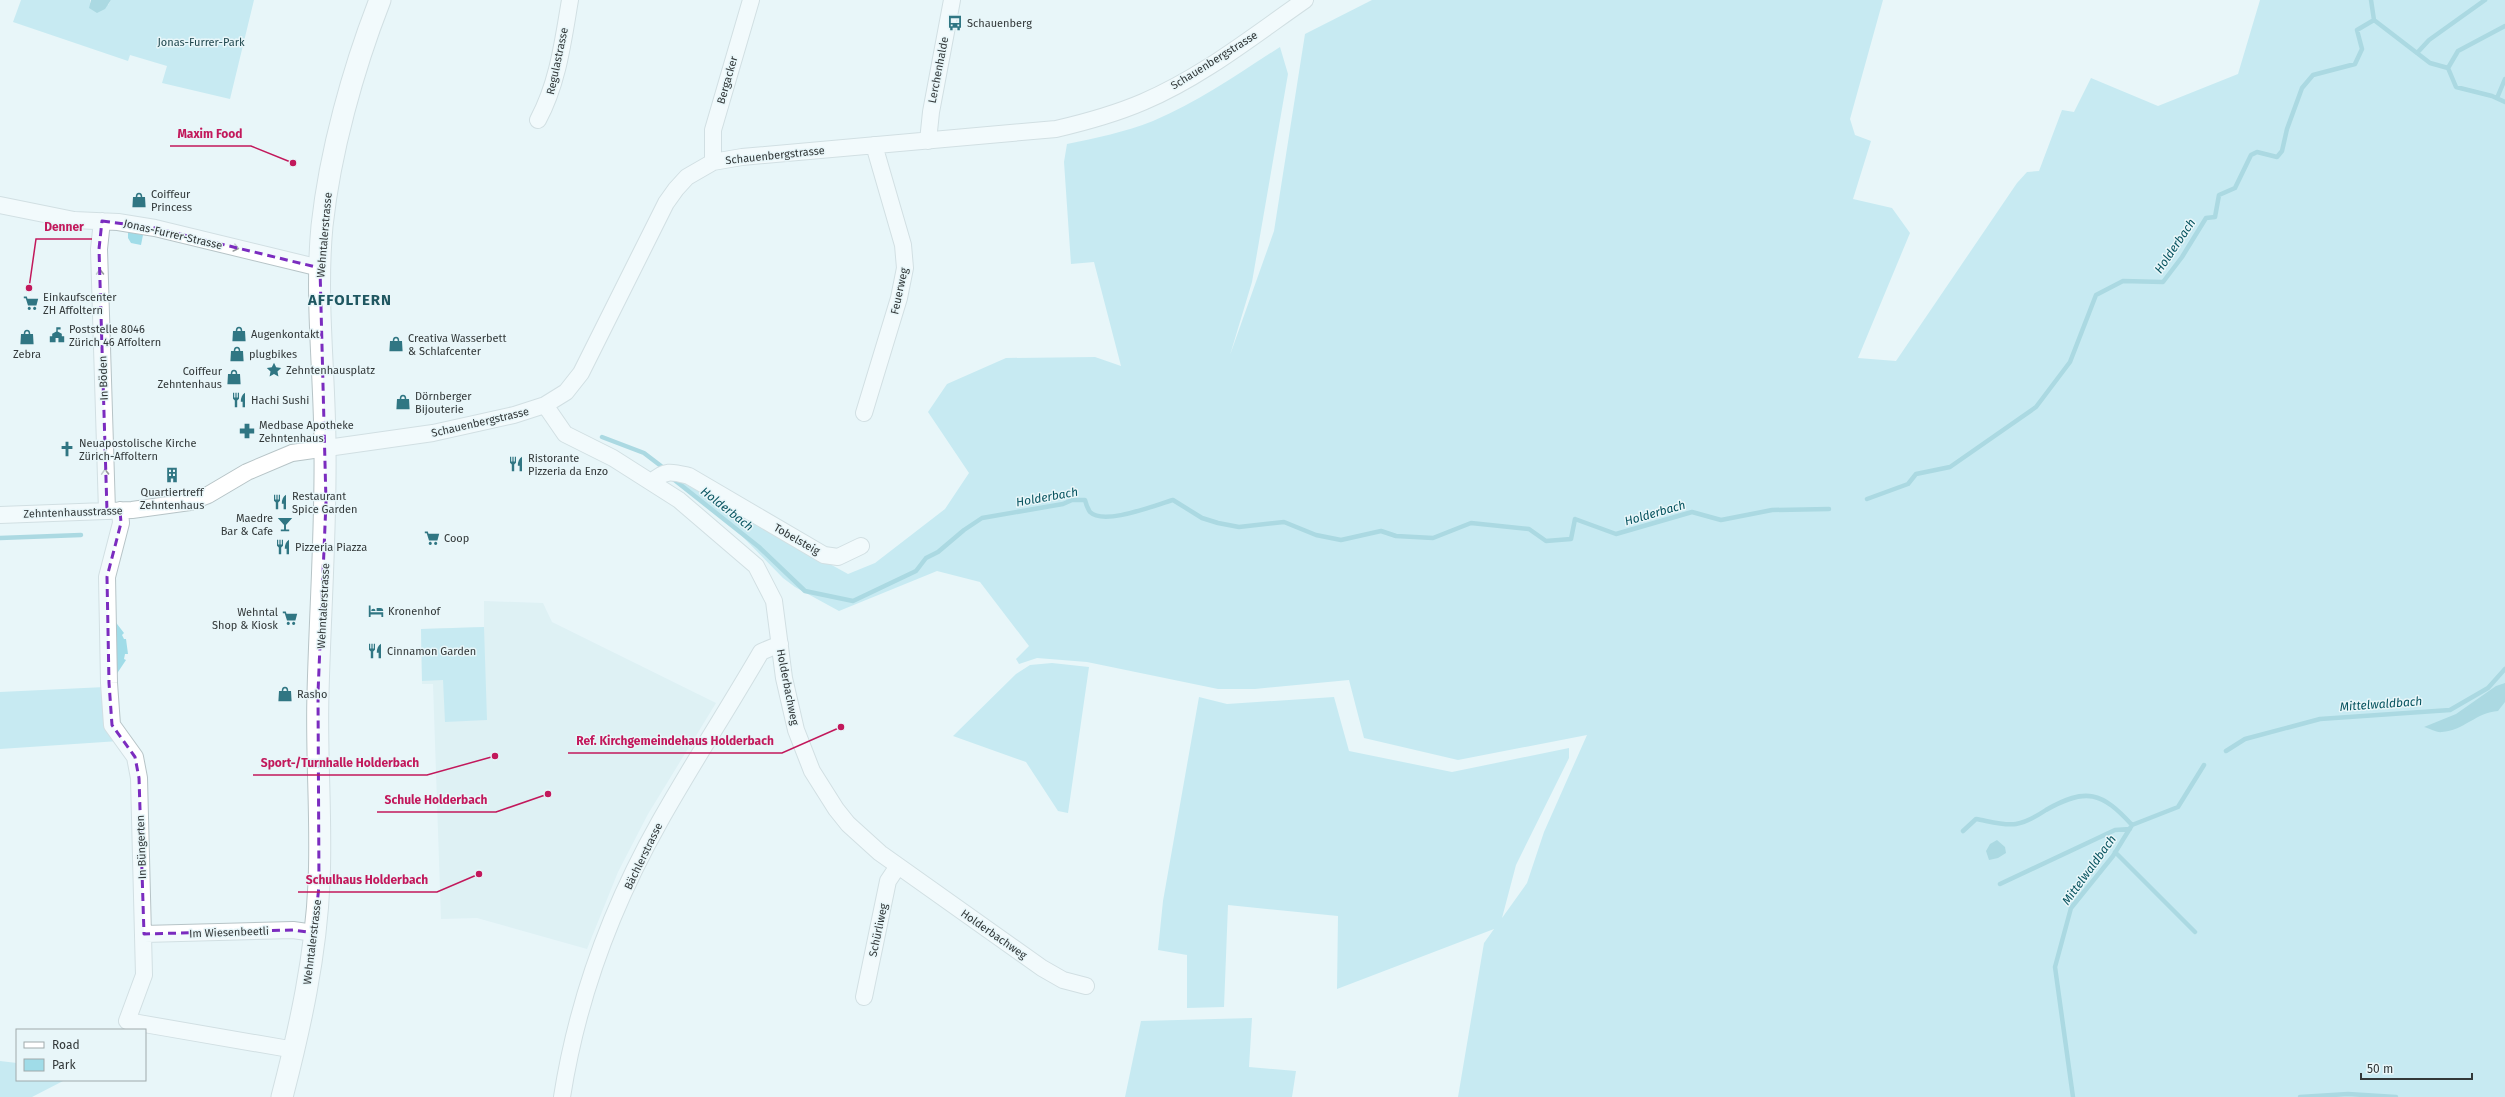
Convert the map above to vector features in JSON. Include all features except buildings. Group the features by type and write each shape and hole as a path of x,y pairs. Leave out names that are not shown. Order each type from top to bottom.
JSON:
{"main road":[{"name":"Wehntalerstrasse","path":"282,1097 295,1050 309,976 319,886 318,693 324,569 326,448 320,268 326,191 347,107 380,0"}],"street":[{"name":"Regulastrasse","path":"538,120 549,100 556,74 570,0"},
{"name":"Bergacker","path":"713,162 713,130 751,0"},
{"name":"Lerchenhalde","path":"928,141 930,112 952,0"},
{"name":"Schauenbergstrasse","path":"326,448 379,442 514,416 545,405 566,392 580,373 666,203 687,177 713,162 742,157 1056,129 1114,114 1145,101 1195,74 1305,0"},
{"name":"Feuerweg","path":"864,413 899,298 905,268 903,245 880,172 874,145"},
{"name":"Jonas-Furrer-Strasse","path":"0,205 74,220 102,221 155,228 320,268"},
{"name":"In Böden","path":"102,221 100,249 113,511"},
{"name":"Holderbachweg","path":"545,405 565,434 652,482 679,500 740,550 756,566 774,601 788,702 803,751 824,793 848,824 898,866 1042,968 1063,980 1086,986"},
{"name":"Zehntenhausstrasse","path":"0,514 113,511 190,502 208,496 247,472 292,453 326,448"},
{"name":"Tobelsteig","path":"652,482 664,472 672,471 689,476 824,555 838,557 861,546"},
{"name":"In Büngerten","path":"113,511 121,524 107,577 109,683 112,725 135,757 139,778 144,934 144,975 127,1021 295,1050"},
{"name":"Bächlerstrasse","path":"562,1097 588,989 606,936 633,873 660,822 761,652 780,644"},
{"name":"Schürliweg","path":"864,997 888,881 898,866"},
{"name":"Im Wiesenbeetli","path":"144,934 294,930 314,933"}],"highlighted area":[{"path":"102,221 155,228 320,268 326,502 318,693 319,886 314,933 293,930 144,934 139,778 135,757 112,725 109,683 107,577 121,523 120,510 107,511 99,249"}],"shaded area":[{"path":"91,0 111,0 105,9 97,13 89,8"},
{"path":"484,601 543,603 552,622 716,703 648,814 618,872 587,949 477,918 441,919 433,684 422,684 421,629 484,627"},
{"path":"2505,683 2505,702 2498,711 2490,712 2450,731 2438,732 2424,727 2456,714 2496,686"},
{"path":"1997,840 2005,847 2006,853 1998,858 1989,860 1986,851 1990,844"}],"green space":[{"name":"Jonas-Furrer-Park","path":"21,0 90,0 90,3 108,5 111,0 254,0 230,99 162,83 167,66 130,55 128,61 13,22"},
{"path":"1372,0 1883,0 1850,119 1855,135 1871,141 1853,199 1892,208 1910,233 1858,358 1896,361 2017,183 2027,172 2039,171 2062,110 2074,112 2091,78 2158,106 2238,74 2260,0 2505,0 2505,1097 1458,1097 1484,943 1494,929 1337,989 1338,916 1228,905 1224,1007 1187,1008 1187,955 1158,950 1163,901 1199,697 1227,704 1334,697 1349,751 1452,772 1569,748 1569,758 1516,865 1502,918 1527,883 1544,832 1587,735 1458,760 1364,738 1349,680 1255,689 1218,689 1087,662 1037,658 1019,664 1016,659 1029,646 980,582 937,571 839,611 795,587 783,578 739,533 679,484 680,481 848,574 875,563 945,509 969,473 928,412 947,384 1006,358 1095,357 1121,366 1094,262 1071,264 1064,162 1067,144 1100,137 1153,121 1218,87 1280,47 1288,74 1252,282 1230,355 1274,231 1305,34"},
{"path":"128,232 143,235 141,245 131,243 128,238"},
{"path":"114,620 124,633 122,635 124,639 126,639 128,654 125,654 124,659 126,660 116,675"},
{"path":"484,627 487,720 445,722 443,680 422,681 421,629"},
{"path":"1052,663 1089,667 1068,813 1058,811 1026,762 953,736 1016,674 1030,665"},
{"path":"105,687 119,741 0,749 0,692"},
{"path":"1252,1018 1249,1067 1296,1071 1292,1097 1125,1097 1141,1021"},
{"path":"0,1061 16,1063 16,1081 63,1081 32,1097 0,1097"}],"waterway":[{"path":"2371,0 2374,20"},
{"path":"2417,53 2429,40 2485,0"},
{"name":"Holderbach","path":"1867,499 1908,484 1916,474 1950,467 2036,407 2070,362 2096,295 2123,281 2163,282 2182,257 2206,218 2215,217 2219,195 2235,188 2251,155 2257,152 2277,157 2282,151 2287,129 2302,88 2313,75 2355,64 2362,49 2357,30 2374,20 2430,63 2448,68 2456,87 2492,96 2505,102"},
{"path":"2448,68 2458,51 2505,26"},
{"path":"2497,98 2505,79"},
{"name":"Holderbach","path":"602,437 644,453 661,466"},
{"name":"Holderbach","path":"672,478 759,547 805,591 853,601 916,571 926,558 938,552 964,530 982,518 1063,504 1072,500 1085,500 1090,512 1097,516 1106,517 1118,516 1143,510 1173,500 1202,518 1218,523 1239,527 1284,522 1316,535 1341,540 1381,531 1396,536 1433,538 1471,523 1529,529 1546,541 1571,539 1575,519 1616,534 1692,512 1721,520 1772,510 1829,509"},
{"name":"Holderbach","path":"0,538 81,535"},
{"name":"Mittelwaldbach","path":"2226,751 2245,739 2320,719 2450,710 2488,688 2505,669"},
{"name":"Mittelwaldbach","path":"2073,1097 2055,967 2071,908 2113,856 2132,825 2178,807 2204,765"},
{"path":"1963,831 1976,819 2006,824 2020,823 2060,803 2072,798 2083,796 2093,796 2102,800 2112,806 2132,825"},
{"path":"2000,884 2115,830 2130,829"},
{"path":"2115,852 2195,932"},
{"path":"2300,1097 2348,1094 2396,1097"}],"place":[{"name":"Schauenberg","path":"955,23"},
{"name":"Maxim Food","path":"293,163"},
{"name":"Coiffeur Princess","path":"139,200"},
{"name":"Denner","path":"29,288"},
{"name":"Einkaufscenter ZH Affoltern","path":"31,303"},
{"name":"Augenkontakt","path":"239,334"},
{"name":"Poststelle 8046 Zürich 46 Affoltern","path":"57,335"},
{"name":"Zebra","path":"27,337"},
{"name":"Creativa Wasserbett & Schlafcenter","path":"396,344"},
{"name":"plugbikes","path":"237,354"},
{"name":"Zehntenhausplatz","path":"274,370"},
{"name":"Coiffeur Zehntenhaus","path":"234,377"},
{"name":"Hachi Sushi","path":"239,400"},
{"name":"Dörnberger Bijouterie","path":"403,402"},
{"name":"Medbase Apotheke Zehntenhaus","path":"247,431"},
{"name":"Neuapostolische Kirche Zürich-Affoltern","path":"67,449"},
{"name":"Ristorante Pizzeria da Enzo","path":"516,464"},
{"name":"Quartiertreff Zehntenhaus","path":"172,475"},
{"name":"Restaurant Spice Garden","path":"280,502"},
{"name":"Maedre Bar & Cafe","path":"285,524"},
{"name":"Coop","path":"432,538"},
{"name":"Pizzeria Piazza","path":"283,547"},
{"name":"Kronenhof","path":"376,611"},
{"name":"Wehntal Shop & Kiosk","path":"290,618"},
{"name":"Cinnamon Garden","path":"375,651"},
{"name":"Rasho","path":"285,694"},
{"name":"Ref. Kirchgemeindehaus Holderbach","path":"841,727"},
{"name":"Sport-/Turnhalle Holderbach","path":"495,756"},
{"name":"Schule Holderbach","path":"548,794"},
{"name":"Schulhaus Holderbach","path":"479,874"}],"district":[{"name":"AFFOLTERN","path":"350,300"}]}
